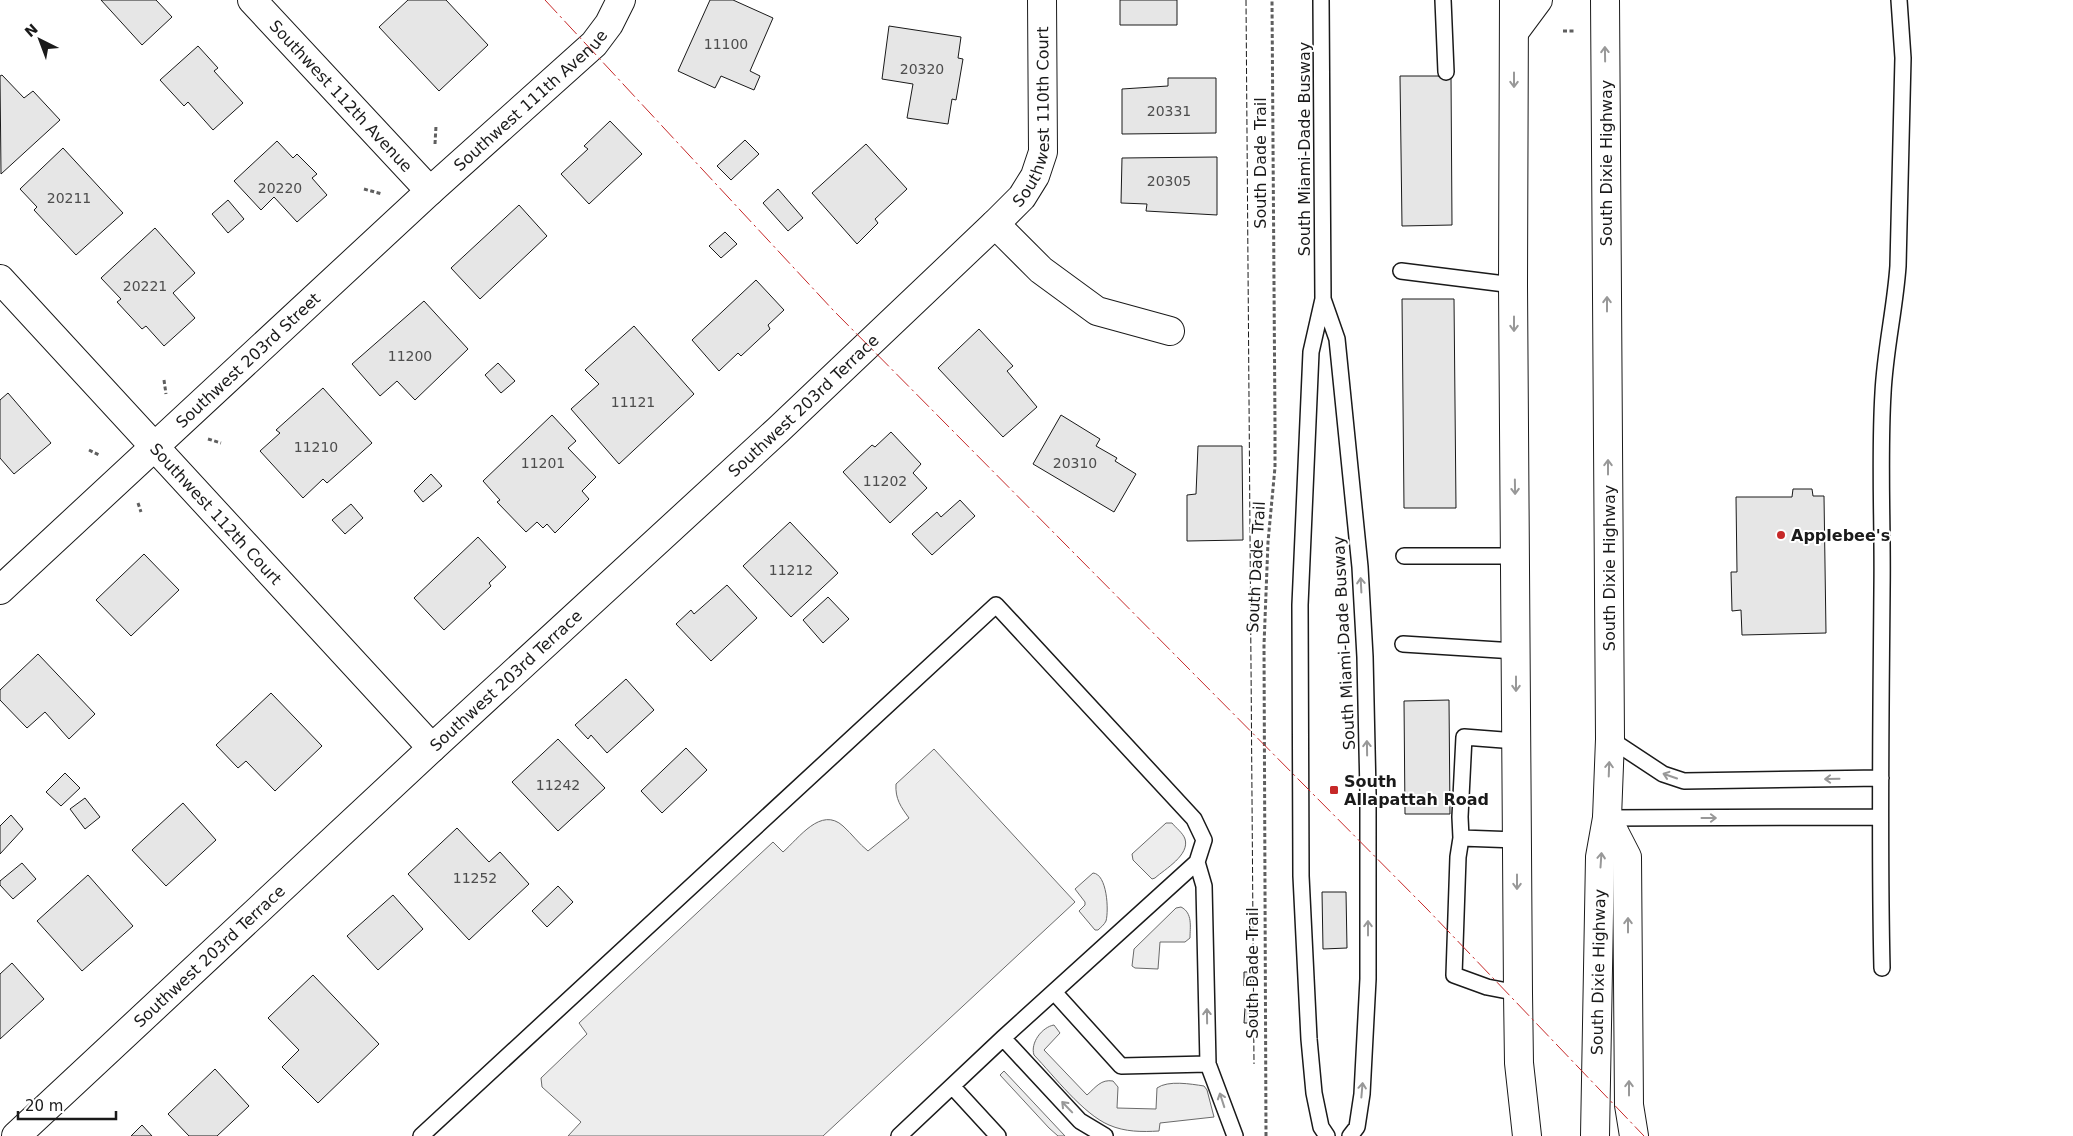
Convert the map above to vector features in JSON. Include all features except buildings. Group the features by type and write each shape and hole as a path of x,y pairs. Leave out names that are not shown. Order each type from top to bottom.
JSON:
{"main road":[{"name":"Southwest 112th Avenue","path":"252,0 430,191"},
{"name":"Southwest 111th Avenue","path":"430,191 594,44 609,24 621,0"},
{"name":"Southwest 110th Court","path":"995,224 1022,196 1035,176 1043,152 1042,0"},
{"path":"1514,0 1515,651 1518,993 1519,1063 1527,1136"},
{"path":"1515,31 1538,0"},
{"name":"South Dixie Highway","path":"1595,1136 1600,857 1608,818 1610,739 1605,0"},
{"name":"Southwest 203rd Street","path":"0,590 430,191"},
{"path":"995,224 1041,270 1098,311 1170,331"},
{"name":"Southwest 203rd Terrace","path":"16,1136 432,748 778,430 995,224"},
{"name":"Southwest 112th Court","path":"0,279 432,748"},
{"path":"1608,818 1627,857 1629,1105 1634,1136"}],"lane":[{"name":"South Miami-Dade Busway","path":"1321,0 1323,298 1311,352 1301,586 1301,867 1308,1020 1314,1093 1321,1127 1327,1136"},
{"path":"1443,0 1446,72"},
{"path":"1882,968 1879,817 1881,778 1882,402 1886,349 1896,296 1898,266 1904,58 1899,0"},
{"path":"1401,270 1514,285"},
{"name":"South Miami-Dade Busway","path":"1323,298 1337,339 1360,567 1365,657 1368,793 1368,988 1361,1102 1357,1127 1350,1136"},
{"path":"1404,556 1516,556"},
{"path":"422,1136 996,605 1194,819 1204,840 1197,862 1002,1038 899,1136"},
{"path":"1403,644 1515,651"},
{"path":"1516,741 1464,737 1454,976 1487,987 1518,993"},
{"path":"1610,739 1663,774 1684,781 1881,778"},
{"path":"1608,818 1879,817"},
{"path":"1461,838 1517,840"},
{"path":"1197,862 1204,886 1208,1064 1235,1136"},
{"path":"1054,992 1121,1066 1208,1064"},
{"path":"1002,1038 1080,1121 1105,1136"},
{"path":"952,1086 998,1136"}],"path":[{"name":"South Dade Trail","path":"1266,1136 1264,645 1276,426 1272,0"},
{"path":"1563,31 1574,31"},
{"path":"435,145 436,126"},
{"path":"364,190 382,194"},
{"path":"164,380 166,400"},
{"path":"203,438 221,443"},
{"path":"89,450 104,458"},
{"path":"1264,645 1272,646"}],"shaded area":[{"path":"934,749 1075,902 823,1136 568,1136 581,1122 542,1087 541,1078 587,1034 579,1023 773,842 783,852 811,826 827,820 835,821 843,826 868,851 909,818 901,806 896,784"},
{"path":"1166,823 1172,823 1185,839 1186,845 1176,861 1152,879 1133,860 1132,854"},
{"path":"1093,873 1101,879 1107,901 1106,921 1098,930 1095,930 1079,911 1085,905 1085,902 1075,889"},
{"path":"1181,907 1189,917 1190,938 1185,942 1160,942 1158,969 1135,968 1132,966 1134,949 1176,908"},
{"path":"1054,1025 1060,1033 1044,1050 1087,1095 1102,1082 1113,1081 1118,1087 1117,1108 1156,1109 1157,1088 1167,1084 1180,1083 1204,1086 1207,1090 1214,1117 1160,1123 1159,1131 1121,1129 1099,1120 1079,1104 1034,1055 1033,1050 1038,1036 1045,1029"},
{"path":"1004,1071 1065,1136 1058,1136 1049,1128 1000,1075"}],"fence":[{"path":"1246,0 1254,1064"}],"power":[{"path":"545,0 833,310 1427,909 1644,1136"}],"place":[{"name":"Applebee's","path":"1781,535"},
{"name":"South Allapattah Road","path":"1334,790"}]}
